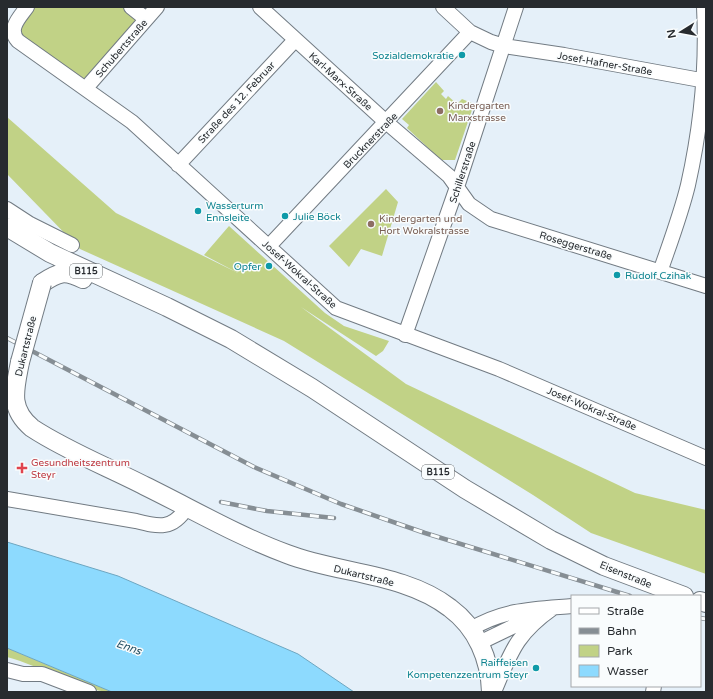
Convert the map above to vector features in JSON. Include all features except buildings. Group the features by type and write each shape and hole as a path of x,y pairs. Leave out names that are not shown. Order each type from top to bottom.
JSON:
{"main road":[{"name":"B115","path":"7,227 50,253 123,288"},
{"name":"Dukartstraße","path":"50,253 20,362 15,390 16,408 27,424 37,432 163,495 288,554 320,564 379,578 425,594 449,607 475,636 489,668 493,692"},
{"path":"42,283 57,274 64,272 70,273 105,288 123,288"},
{"name":"Eisenstraße","path":"123,288 190,318 243,347 312,388 497,509 568,549 632,577 681,595"}],"street":[{"name":"Josef-Wokral-Straße","path":"27,7 15,23 13,33 18,41 132,122 336,308 499,369 706,458"},
{"path":"132,7 146,18"},
{"name":"Schubertstraße","path":"86,88 157,7"},
{"name":"Karl-Marx-Straße","path":"260,7 294,40 449,176 457,187"},
{"name":"Josef-Hafner-Straße","path":"443,7 470,32 490,42 504,46 705,81"},
{"name":"Schillerstraße","path":"405,335 457,187 516,7"},
{"path":"660,272 688,185 705,81 704,7"},
{"name":"Brucknerstraße","path":"269,246 470,32"},
{"name":"Straße des 12. Februar","path":"178,165 294,40"},
{"name":"Roseggerstraße","path":"457,187 469,204 491,219 706,286"},
{"path":"7,209 30,224 72,245"},
{"path":"7,499 136,521 156,526 171,523 188,507"},
{"path":"475,636 553,608 571,606"},
{"path":"493,692 518,639 535,621 553,608"},
{"path":"7,670 23,674 42,674 89,692"}],"green space":[{"path":"35,7 123,7 139,20 86,80 16,33"},
{"name":"Kindergarten Marxstrasse","path":"436,82 444,91 441,94 446,99 448,96 457,104 462,99 474,104 455,160 441,160 407,128 409,125 402,119"},
{"path":"7,117 116,213 238,273 204,255 229,226 325,313 344,326 389,341 383,351 376,356 301,307 406,384 635,493 706,510 706,574 591,533 533,495 284,341 80,249 7,174"},
{"name":"Kindergarten und Hort Wokralstrasse","path":"386,189 398,202 382,256 361,249 349,267 329,246"},
{"path":"7,648 112,692 87,688 7,657"}],"water":[{"name":"Enns","path":"7,542 118,576 298,654 354,692 112,692 7,648"}],"railway":[{"path":"7,338 254,467 341,504 425,533 627,595"},
{"path":"221,502 267,511 334,518"},
{"path":"701,618 706,619"}],"place":[{"name":"Sozialdemokratie","path":"462,55"},
{"name":"Kindergarten Marxstrasse","path":"440,111"},
{"name":"Wasserturm Ennsleite","path":"198,211"},
{"name":"Julie Böck","path":"285,216"},
{"name":"Kindergarten und Hort Wokralstrasse","path":"371,224"},
{"name":"Opfer","path":"269,266"},
{"name":"Rudolf Czihak","path":"617,275"},
{"name":"Gesundheitszentrum Steyr","path":"22,468"},
{"name":"Raiffeisen Kompetenzzentrum Steyr","path":"536,668"}]}
